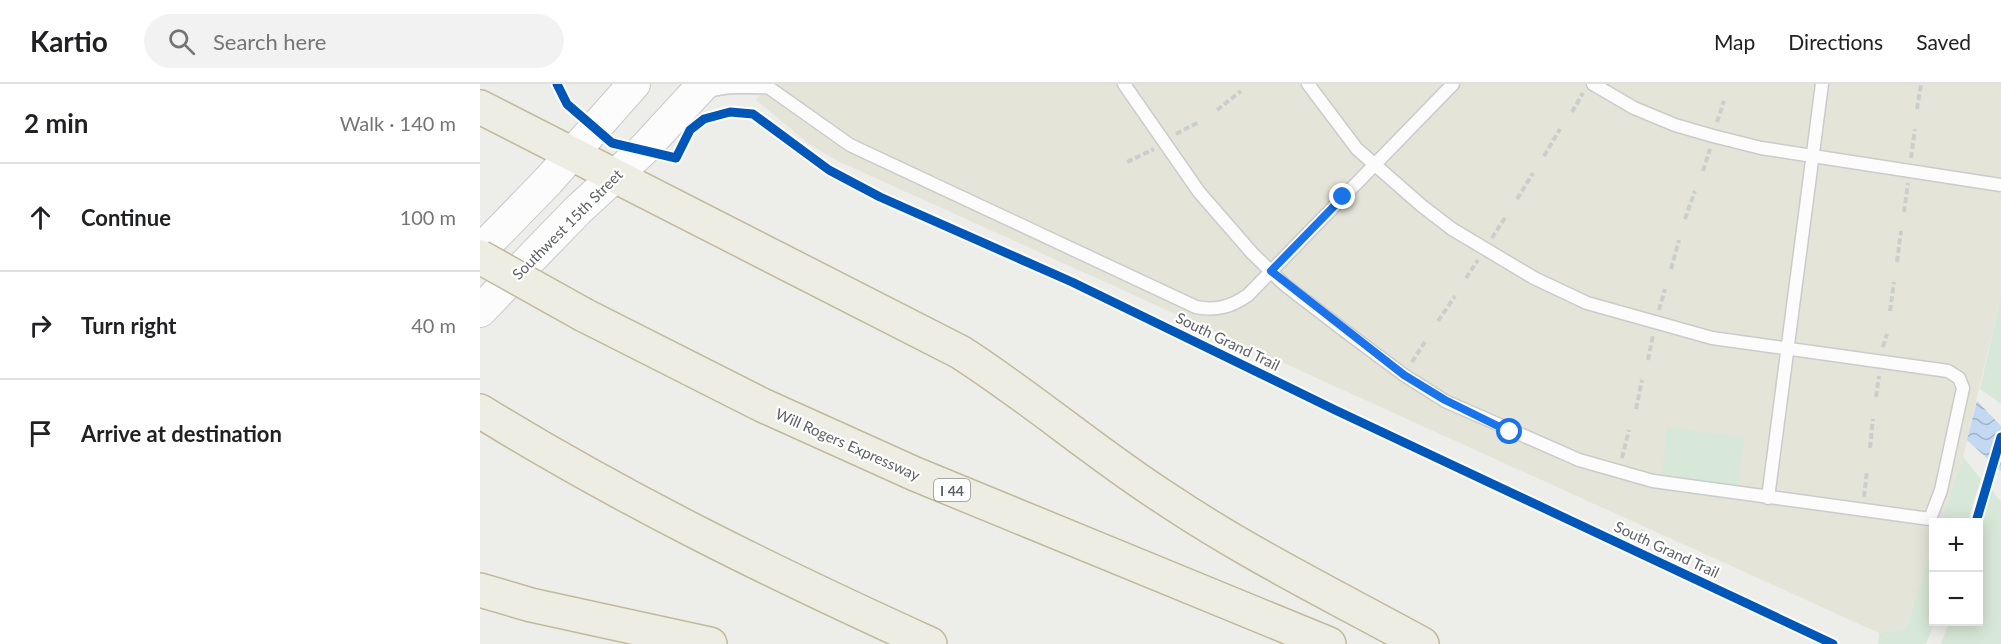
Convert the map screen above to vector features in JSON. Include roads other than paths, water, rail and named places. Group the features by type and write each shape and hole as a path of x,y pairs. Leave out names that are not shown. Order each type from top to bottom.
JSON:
{"highway":[{"path":"480,107 960,352 1007,383 1167,500 1269,562 1422,644"},
{"name":"Will Rogers Expressway","path":"480,257 584,315 762,405 915,474 1329,644"},
{"path":"489,417 674,520 804,586 930,644"},
{"path":"480,590 531,605 710,644"}],"main road":[{"path":"480,251 634,84"},
{"name":"Southwest 15th Street","path":"480,311 698,91"}],"lane":[{"path":"1124,84 1199,192 1271,271 1404,375 1477,417 1579,460 1653,481 1930,519 1941,490 1963,387 1959,378 1948,371 1712,338 1587,303 1534,278 1452,229 1357,149 1308,84"},
{"path":"698,91 727,85 767,85 850,145 1196,307 1212,310 1239,301 1271,271 1453,84"},
{"path":"1593,84 1634,108 1675,125 1761,148 2001,184"},
{"path":"1768,498 1822,84"}],"water":[{"path":"1977,401 2001,426 2001,471 1967,440"}]}
